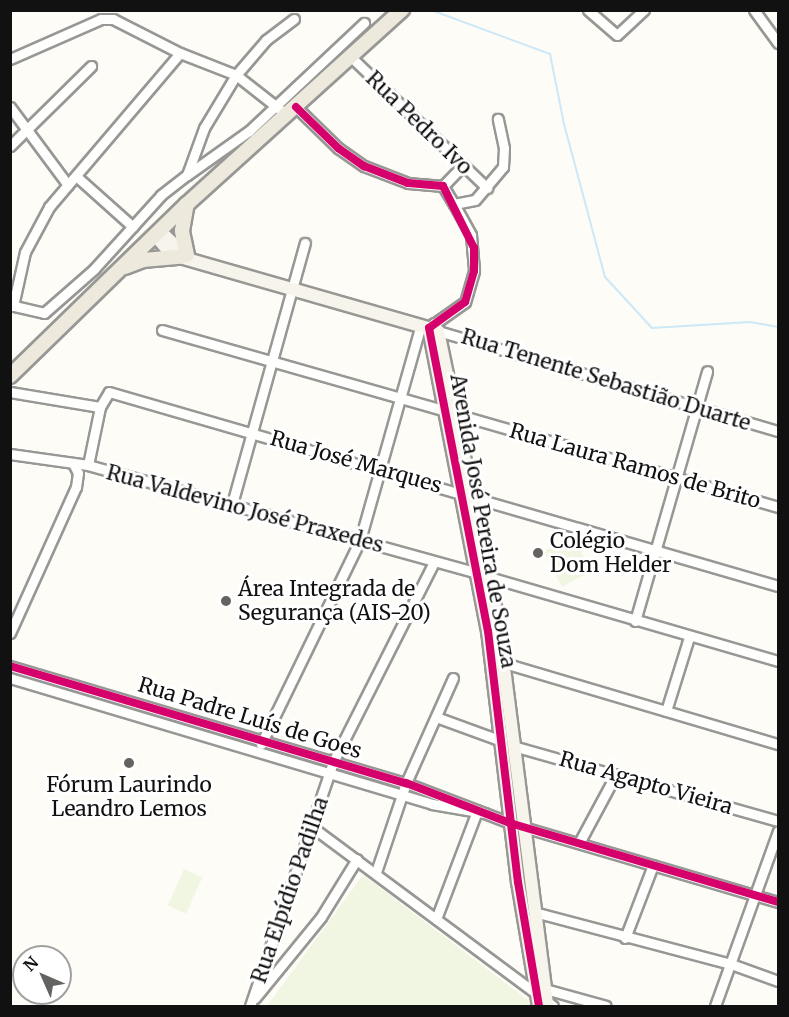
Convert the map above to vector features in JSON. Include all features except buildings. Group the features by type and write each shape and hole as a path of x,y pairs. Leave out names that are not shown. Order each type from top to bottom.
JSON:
{"main road":[{"path":"13,372 287,109 351,57 402,10"},
{"path":"121,269 143,260 186,257 182,231 187,204"}],"street":[{"path":"588,10 617,35 645,10"},
{"path":"754,10 778,43"},
{"path":"10,59 99,15 113,19 180,53 236,75 287,109 364,166 408,183 443,186"},
{"path":"187,175 204,128 236,75 266,40 294,19"},
{"path":"180,53 49,207 28,244 12,306 38,313 51,310 133,227 161,195 187,175 287,109 364,23"},
{"name":"Rua Pedro Ivo","path":"351,57 487,188"},
{"path":"10,146 92,66"},
{"path":"10,107 26,132 68,185"},
{"path":"454,204 471,203 487,188 503,167 505,158 498,119"},
{"path":"443,186 463,165"},
{"path":"76,176 133,227"},
{"path":"258,752 360,540 400,397 431,327 465,302 474,271 471,235 443,186"},
{"name":"Rua Tenente Sebastião Duarte","path":"155,235 170,253 293,291 431,327 778,431"},
{"path":"232,504 250,430 293,291 305,243"},
{"name":"Avenida José Pereira de Souza","path":"431,327 504,663 507,743"},
{"name":"Rua Laura Ramos de Brito","path":"162,330 778,507"},
{"path":"635,621 707,371"},
{"path":"10,392 100,407 88,465"},
{"name":"Rua José Marques","path":"100,407 105,393 250,430 778,586"},
{"name":"Rua Valdevino José Praxedes","path":"10,454 88,465 484,575 689,637 778,661"},
{"path":"10,633 76,487 78,473 73,462"},
{"name":"Rua Elpídio Padilha","path":"251,1004 333,762 434,562"},
{"name":"Avenida José Pereira de Souza","path":"484,575 545,1001"},
{"path":"666,711 689,637"},
{"path":"504,663 778,744"},
{"name":"Rua Padre Luís de Goes","path":"10,666 406,783 479,812"},
{"name":"Rua Padre Luís de Goes","path":"10,678 402,796 479,812"},
{"path":"376,872 406,783 453,678"},
{"name":"Rua Agapto Vieira","path":"436,717 507,743 778,821"},
{"path":"579,843 616,774"},
{"path":"436,920 479,812 778,902"},
{"name":"Avenida José Pereira de Souza","path":"518,825 518,882 545,1001"},
{"path":"312,827 376,872 545,1001 606,1006"},
{"path":"715,1006 778,831"},
{"path":"251,1004 321,917 357,859"},
{"path":"625,938 653,865"},
{"path":"534,912 625,938 731,964 778,981"}],"green space":[{"path":"573,536 591,572 562,587 544,551"},
{"path":"184,869 202,877 186,914 168,906"},
{"path":"363,875 533,1004 531,1006 267,1006"}],"waterway":[{"path":"431,10 550,54 564,124 605,277 652,328 750,322 778,327"}],"cycle path":[{"path":"296,107 338,148 364,166 408,183 443,186 474,248 474,271 465,302 429,328 488,631 518,882 539,1006"},
{"path":"10,666 406,783 513,824 778,902"}],"place":[{"name":"Colégio Dom Helder","path":"538,553"},
{"name":"Área Integrada de Segurança (AIS-20)","path":"226,601"},
{"name":"Fórum Laurindo Leandro Lemos","path":"129,763"}]}
